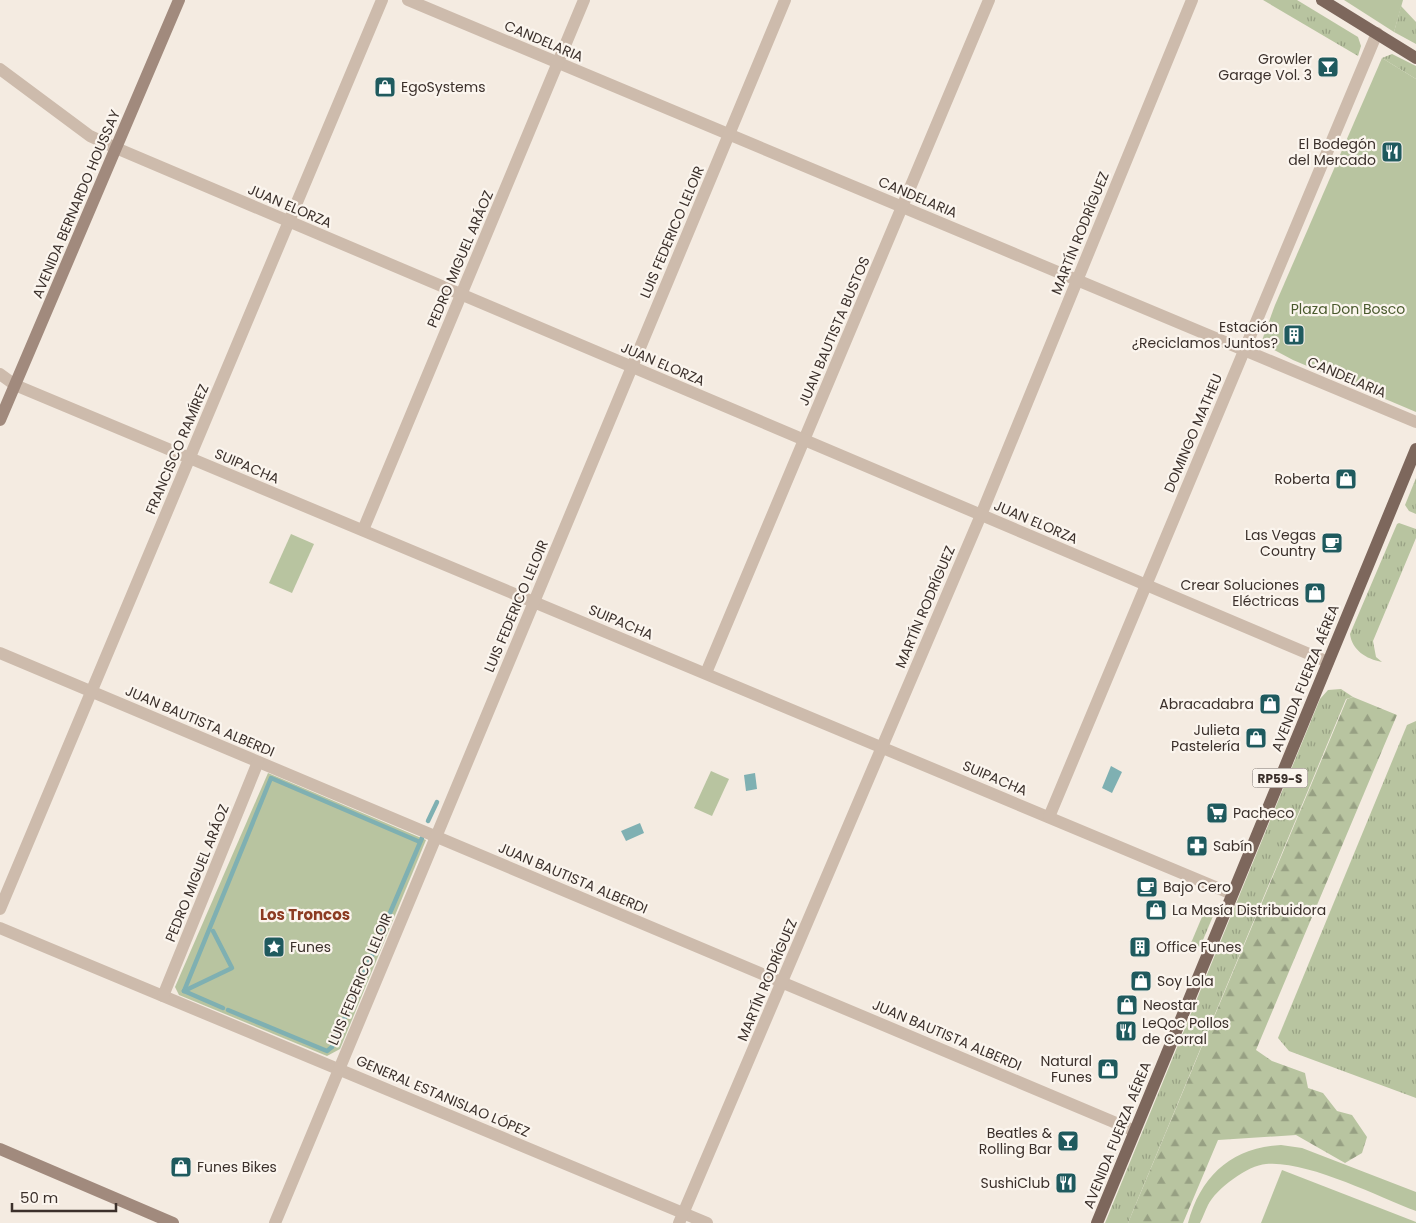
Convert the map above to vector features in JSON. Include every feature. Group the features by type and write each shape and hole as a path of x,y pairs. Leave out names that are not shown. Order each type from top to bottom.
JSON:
{"main road":[{"name":"AVENIDA BERNARDO HOUSSAY","path":"0,420 179,0"},
{"path":"1322,0 1416,58"},
{"name":"AVENIDA FUERZA AÉREA","path":"1097,1223 1416,449"},
{"path":"0,1149 173,1223"}],"street":[{"name":"FRANCISCO RAMÍREZ","path":"0,909 382,0"},
{"name":"CANDELARIA","path":"408,0 1416,422"},
{"name":"PEDRO MIGUEL ARÁOZ","path":"363,530 584,0"},
{"name":"LUIS FEDERICO LELOIR","path":"275,1223 785,0"},
{"name":"JUAN BAUTISTA BUSTOS","path":"706,673 989,0"},
{"name":"MARTÍN RODRÍGUEZ","path":"682,1218 981,515 1192,0"},
{"name":"DOMINGO MATHEU","path":"1049,817 1377,33"},
{"name":"JUAN ELORZA","path":"0,70 90,136 116,148 1328,662"},
{"name":"SUIPACHA","path":"0,374 15,385 1232,894"},
{"name":"JUAN BAUTISTA ALBERDI","path":"0,653 1135,1131"},
{"name":"PEDRO MIGUEL ARÁOZ","path":"163,996 258,762"},
{"name":"GENERAL ESTANISLAO LÓPEZ","path":"0,928 339,1069 682,1218 708,1223"}],"green space":[{"path":"1263,0 1297,0 1358,37 1361,46 1358,56"},
{"path":"1344,0 1403,0 1394,32"},
{"path":"1401,6 1416,22 1416,44 1394,32"},
{"path":"1392,54 1416,66 1416,79 1382,58"},
{"name":"Plaza Don Bosco","path":"1382,58 1416,79 1416,412 1293,360 1261,343 1275,305"},
{"path":"1416,478 1416,514 1409,511 1405,505"},
{"path":"1399,523 1416,529 1416,538 1373,641 1376,657 1382,662 1371,659 1361,653 1351,640 1350,634"},
{"path":"291,534 314,544 292,593 269,583"},
{"path":"1341,689 1353,697 1346,699 1128,1223 1105,1223 1320,699 1328,690"},
{"path":"1353,697 1397,715 1256,1050 1272,1061 1305,1073 1308,1088 1323,1093 1337,1111 1352,1115 1367,1137 1362,1153 1345,1163 1296,1135 1218,1140 1183,1223 1128,1223 1347,699"},
{"path":"1416,721 1416,1098 1289,1051 1278,1038 1407,725"},
{"path":"711,771 729,779 712,816 694,808"},
{"path":"268,773 426,840 340,1049 327,1056 179,995 175,987"},
{"path":"1207,905 1216,909 1200,947 1191,943"},
{"path":"1281,1145 1302,1148 1416,1192 1416,1211 1321,1173 1282,1164 1266,1164 1259,1165 1242,1173 1225,1185 1208,1205 1200,1223 1188,1223 1201,1191 1221,1167 1233,1158 1248,1152 1263,1147"},
{"path":"1282,1170 1416,1222 1416,1223 1261,1223"}],"water":[{"path":"1111,766 1122,772 1112,793 1102,788"},
{"path":"755,773 757,789 746,791 744,775"},
{"path":"640,823 644,833 626,841 621,831"}],"waterway":[{"path":"184,991 271,778 420,842"},
{"path":"428,821 437,802"},
{"path":"378,941 422,838"},
{"path":"184,991 232,968 213,931"},
{"path":"228,1010 327,1051 332,1047 376,946"},
{"path":"184,991 223,1008"}],"place":[{"name":"Growler Garage Vol. 3","path":"1328,67"},
{"name":"EgoSystems","path":"385,87"},
{"name":"El Bodegón del Mercado","path":"1392,152"},
{"name":"Estación ¿Reciclamos Juntos?","path":"1294,335"},
{"name":"Roberta","path":"1346,479"},
{"name":"Las Vegas Country","path":"1332,543"},
{"name":"Crear Soluciones Eléctricas","path":"1315,593"},
{"name":"Abracadabra","path":"1270,704"},
{"name":"Julieta Pastelería","path":"1256,738"},
{"name":"Pacheco","path":"1217,813"},
{"name":"Sabín","path":"1197,846"},
{"name":"Bajo Cero","path":"1147,887"},
{"name":"La Masía Distribuidora","path":"1156,910"},
{"name":"Funes","path":"274,947"},
{"name":"Office Funes","path":"1140,947"},
{"name":"Soy Lola","path":"1141,981"},
{"name":"Neostar","path":"1127,1005"},
{"name":"LeQoc Pollos de Corral","path":"1126,1031"},
{"name":"Natural Funes","path":"1108,1069"},
{"name":"Beatles & Rolling Bar","path":"1068,1141"},
{"name":"Funes Bikes","path":"181,1167"},
{"name":"SushiClub","path":"1066,1183"}],"district":[{"name":"Los Troncos","path":"305,914"}]}
